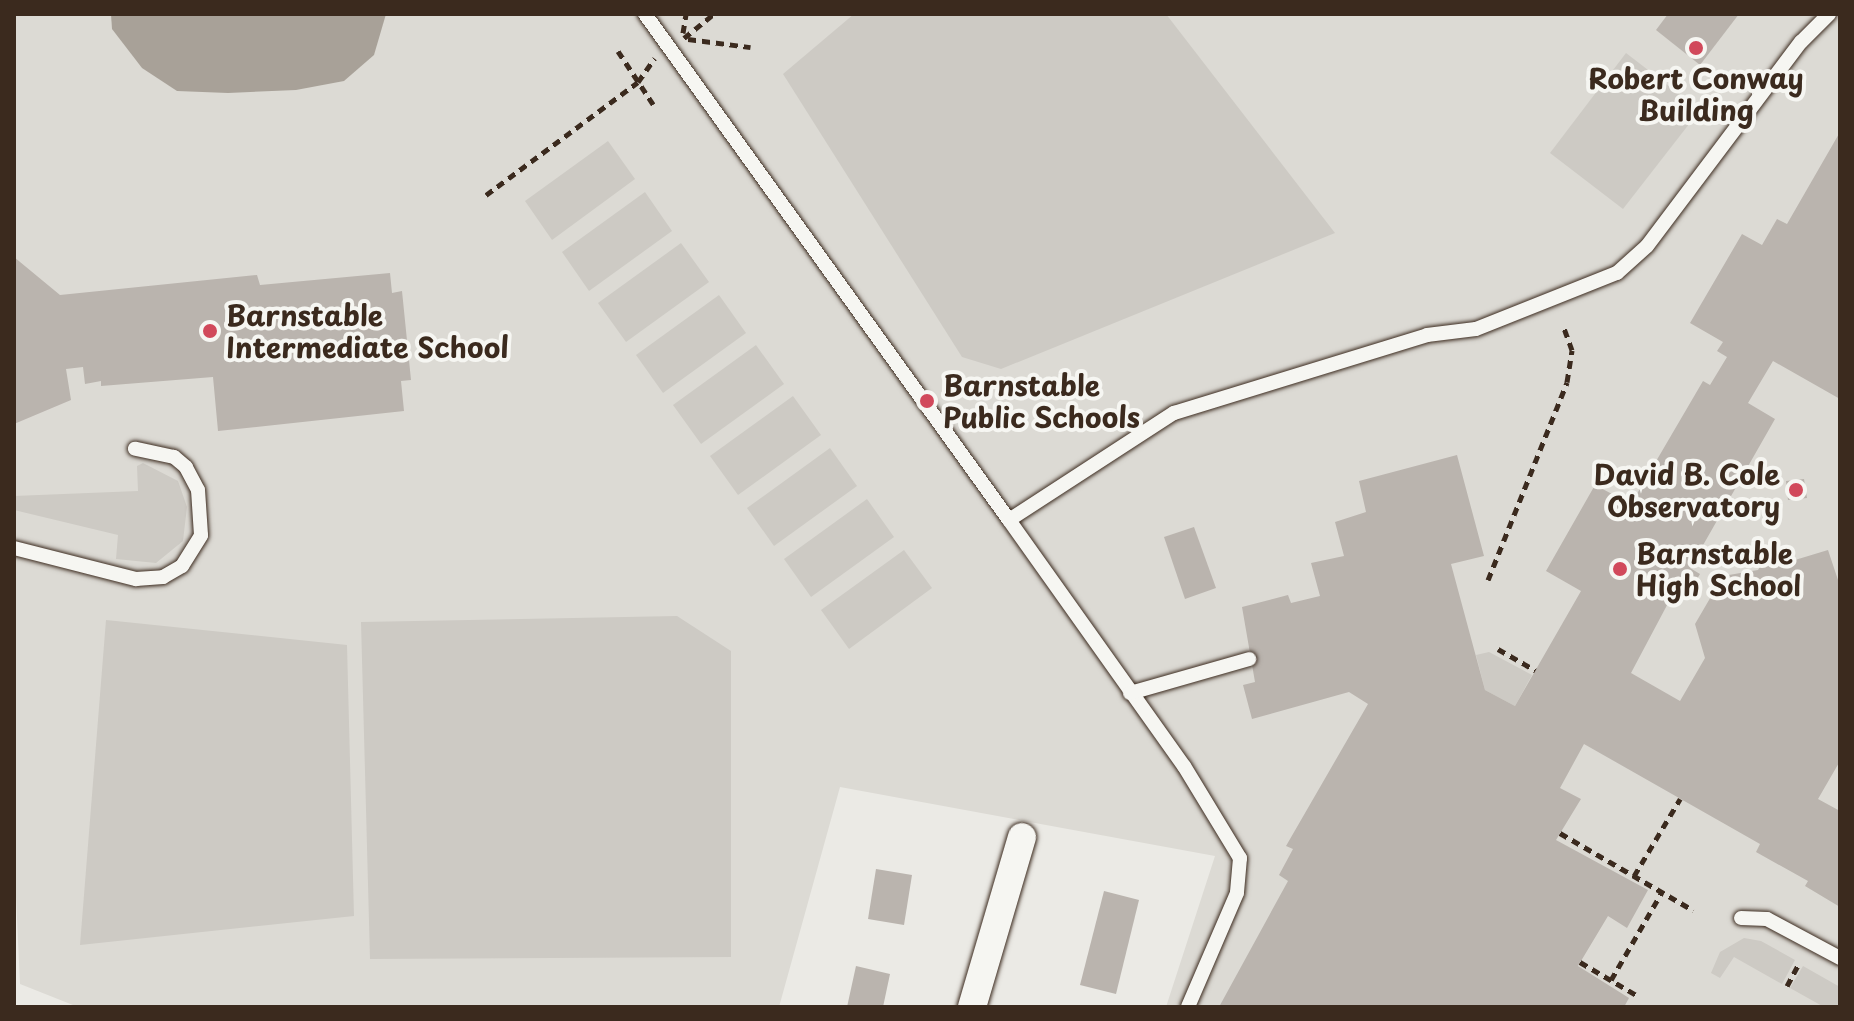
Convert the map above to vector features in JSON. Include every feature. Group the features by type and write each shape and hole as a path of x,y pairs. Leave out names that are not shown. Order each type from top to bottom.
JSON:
{"street":[{"path":"972,1007 1022,837"}],"lane":[{"path":"645,14 1184,766 1240,858 1237,893 1188,1007"},
{"path":"1009,520 1174,413 1427,335 1476,329 1617,273 1647,246 1801,42 1829,14"},
{"path":"14,548 145,580 182,566 201,535 198,490 186,467 174,457 135,449"},
{"path":"1130,693 1249,659"},
{"path":"1741,918 1767,919 1840,958"}],"path":[{"path":"683,38 686,14"},
{"path":"683,38 714,14"},
{"path":"683,38 750,47"},
{"path":"618,51 653,104"},
{"path":"486,195 638,82 655,57"},
{"path":"1488,580 1567,382 1572,350 1563,325"},
{"path":"1498,649 1535,670"},
{"path":"1634,876 1680,799"},
{"path":"1560,833 1693,910"},
{"path":"1611,980 1662,892"},
{"path":"1580,962 1638,996"},
{"path":"1787,986 1799,963"}],"shaded area":[{"name":"Barnstable Public Schools","path":"14,14 1840,14 1840,1007 1166,1007 1215,856 840,787 779,1007 78,1007 20,984 14,853"},
{"path":"111,14 386,14 374,55 344,81 296,90 228,93 177,91 142,68 112,29"},
{"path":"854,14 1166,14 1335,233 1001,369 962,357 783,74"},
{"path":"1626,53 1700,110 1623,209 1550,153"},
{"path":"608,141 635,179 552,240 525,201"},
{"path":"645,192 672,231 589,291 562,252"},
{"path":"681,243 709,282 626,342 598,303"},
{"path":"719,295 746,333 663,393 636,355"},
{"path":"756,345 784,384 701,444 673,405"},
{"path":"793,396 821,435 738,495 710,456"},
{"path":"830,448 857,486 774,546 747,508"},
{"path":"143,463 178,481 187,507 183,541 156,563 116,559 118,535 14,510 14,496 138,491 137,466"},
{"path":"867,499 894,537 811,597 784,559"},
{"path":"904,550 932,588 849,649 821,610"},
{"path":"677,616 731,651 731,957 370,959 361,622"},
{"path":"106,620 347,645 354,916 80,945"},
{"path":"1489,652 1532,675 1515,706 1485,690 1476,655"},
{"path":"1744,938 1761,941 1795,960 1782,984 1734,957 1720,978 1711,973 1720,952"},
{"path":"1803,966 1840,987 1840,1007 1824,1007 1790,988"}],"building":[{"name":"Robert Conway Building","path":"1668,14 1739,14 1700,65 1656,30"},
{"name":"Barnstable High School","path":"1840,132 1840,399 1773,361 1748,403 1775,419 1690,568 1700,574 1685,599 1674,592 1631,673 1680,701 1705,658 1695,624 1723,576 1758,570 1772,546 1795,560 1828,550 1840,586 1840,761 1818,799 1840,811 1840,907 1805,886 1808,881 1756,852 1760,844 1584,744 1560,788 1581,799 1556,840 1648,890 1627,928 1608,916 1578,966 1629,998 1624,1007 1219,1007 1288,881 1279,875 1293,849 1286,846 1368,704 1349,692 1252,719 1243,685 1255,682 1242,607 1288,595 1291,603 1320,596 1311,563 1344,556 1335,522 1366,512 1359,481 1457,455 1484,556 1451,564 1485,690 1515,706 1581,591 1546,571 1595,485 1631,504 1703,381 1710,385 1727,357 1717,351 1723,342 1690,323 1742,234 1762,245 1777,219 1787,224"},
{"name":"Barnstable Intermediate School","path":"14,257 60,295 257,275 260,285 390,273 392,293 402,291 411,380 401,381 404,411 218,431 213,377 101,386 101,381 85,384 83,367 66,369 71,400 14,424"},
{"name":"David B. Cole Observatory","path":"1804,479 1807,498 1788,500 1786,481"},
{"path":"1194,527 1216,588 1185,599 1164,537"},
{"path":"876,869 912,875 904,925 868,919"},
{"path":"1104,891 1139,900 1116,994 1080,985"},
{"path":"856,966 890,974 883,1007 847,1007"}],"place":[{"name":"Robert Conway Building","path":"1696,48"},
{"name":"Barnstable Intermediate School","path":"210,331"},
{"name":"Barnstable Public Schools","path":"927,401"},
{"name":"David B. Cole Observatory","path":"1796,490"},
{"name":"Barnstable High School","path":"1620,569"}]}
